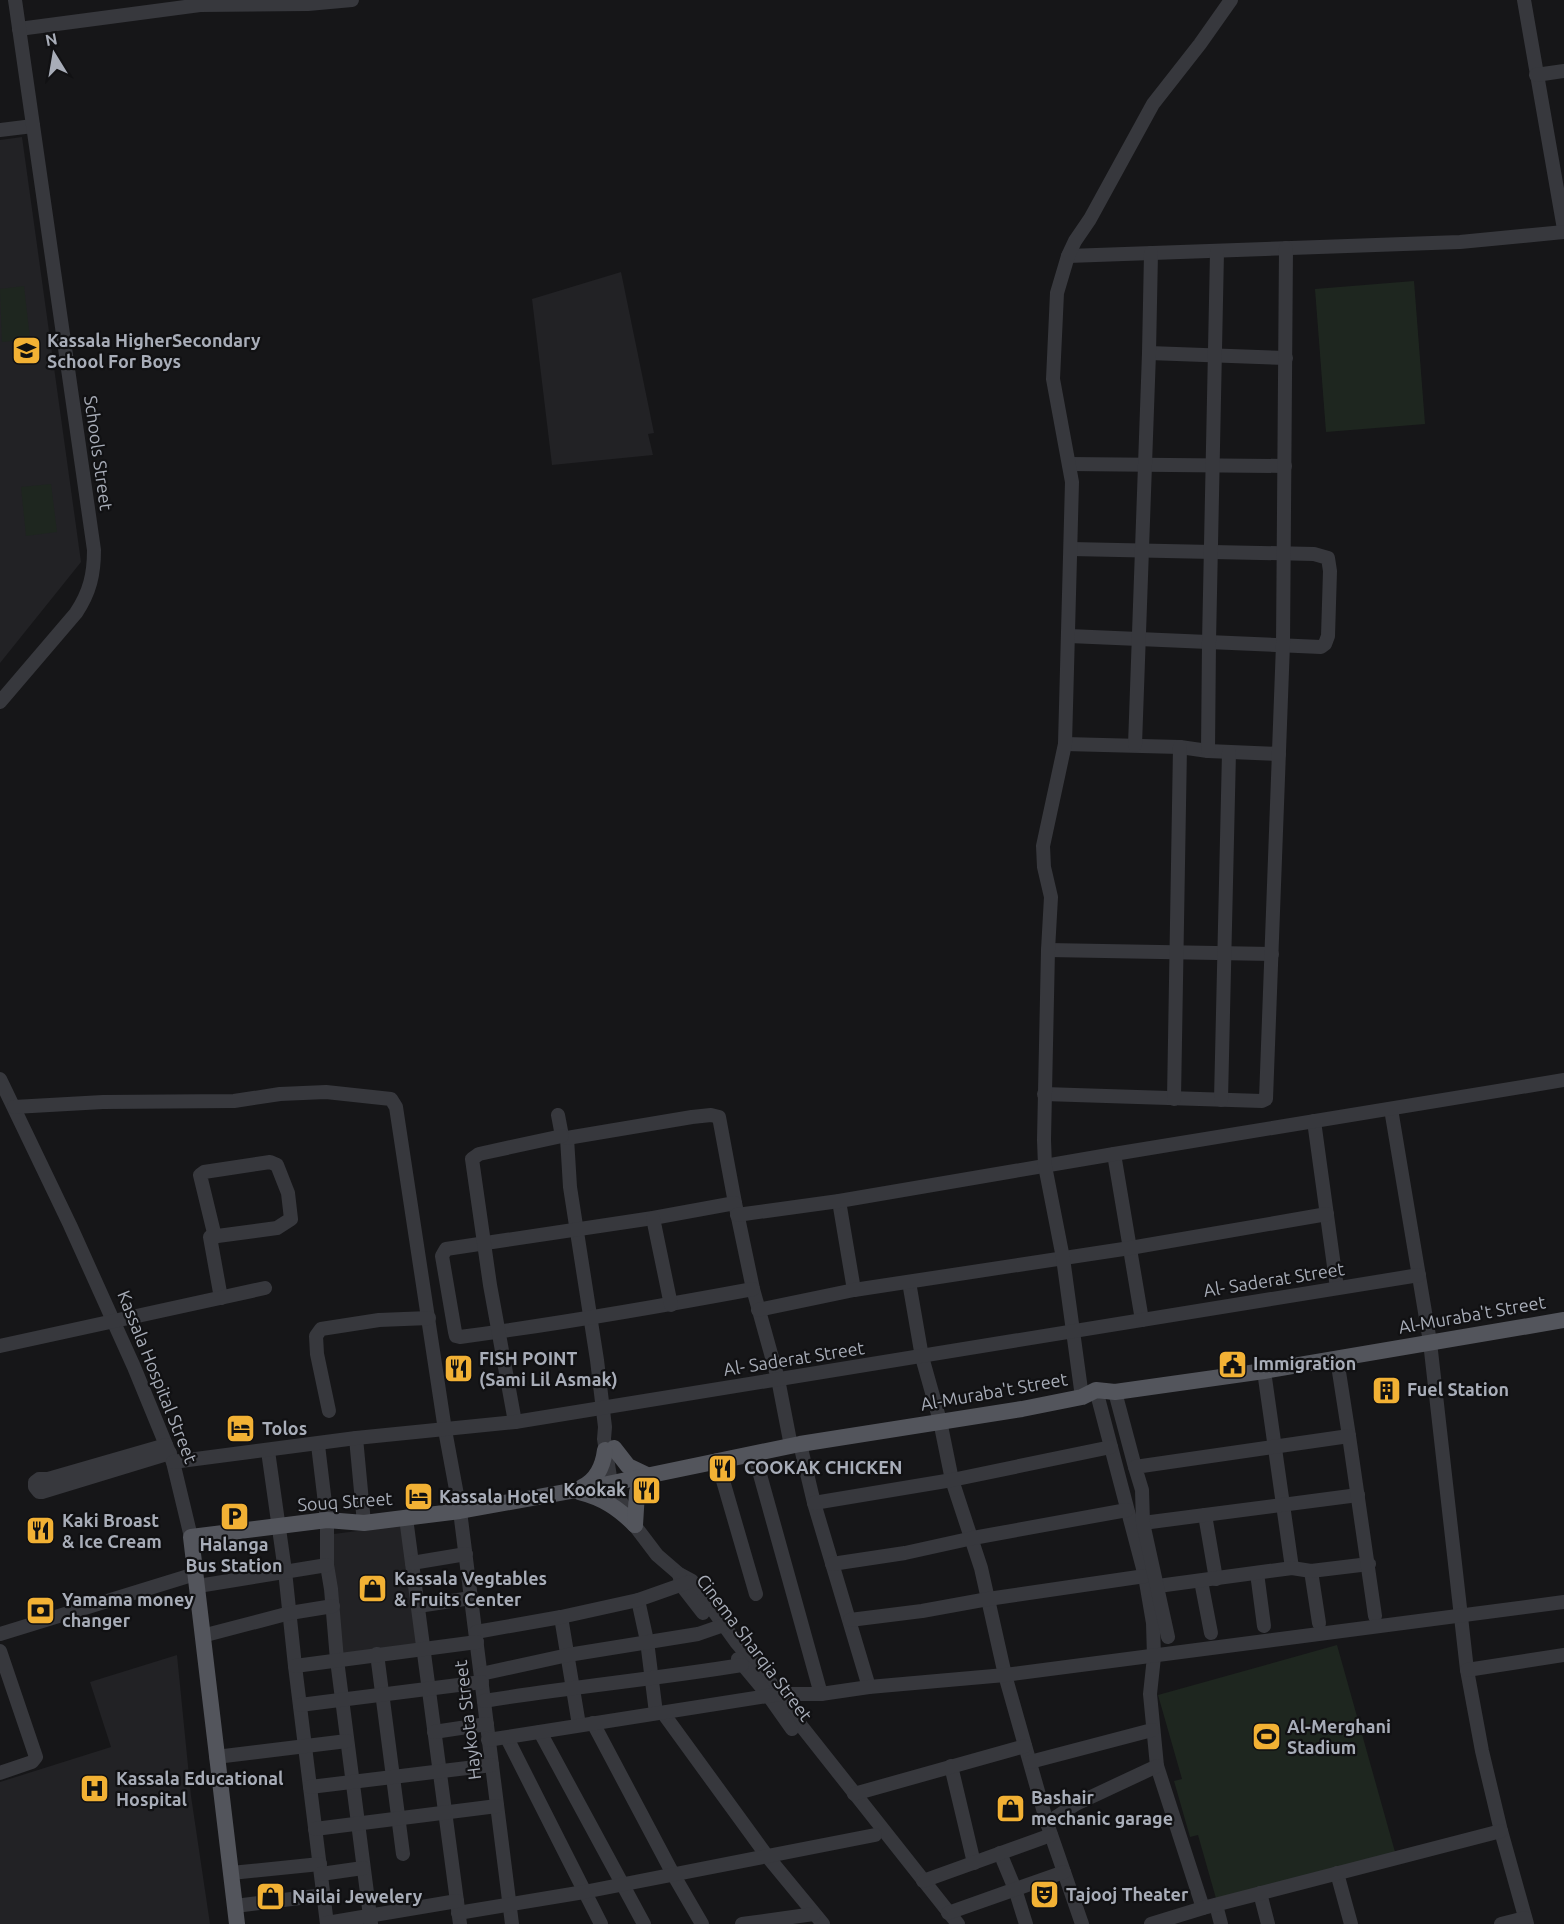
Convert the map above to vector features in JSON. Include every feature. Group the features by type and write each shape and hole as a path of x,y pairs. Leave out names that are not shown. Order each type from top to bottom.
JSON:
{"main road":[{"name":"Al-Muraba't Street","path":"572,1490 795,1445 1022,1408 1089,1393 1115,1392 1264,1371 1564,1320"},
{"path":"572,1490 585,1485 596,1476 609,1449 628,1466 646,1476 637,1492 634,1523"},
{"path":"572,1490 596,1496 618,1508 634,1523"},
{"name":"Souq Street","path":"191,1537 327,1520 364,1523 406,1518 460,1511 572,1490"},
{"name":"Kassala Hospital Street","path":"191,1537 237,1924"}],"street":[{"name":"Schools Street","path":"0,702 86,599 94,570 94,550 15,0"},
{"path":"19,29 199,2 282,3 352,0"},
{"path":"1221,1924 1209,1907 1157,1766 1150,1694 1154,1657 1153,1623 1144,1576 1112,1447 1089,1393 1073,1332 1063,1258 1045,1166 1044,1094 1048,950 1052,897 1044,867 1043,846 1065,744 1070,636 1072,482 1053,379 1057,293 1068,256 1153,104 1231,0"},
{"path":"1068,256 1460,242 1564,230 1557,154 1536,75 1525,0"},
{"path":"1536,75 1564,71"},
{"path":"0,130 33,126"},
{"path":"1044,1094 1262,1101 1266,1099 1283,644 1286,248"},
{"path":"1208,752 1217,252"},
{"path":"1135,745 1146,464 1151,253"},
{"path":"1149,353 1286,358"},
{"path":"1069,464 1285,466"},
{"path":"1070,636 1321,647 1328,636 1330,571 1328,558 1322,555 1071,549"},
{"path":"1065,744 1180,747 1208,752 1279,754"},
{"path":"1174,1099 1180,747"},
{"path":"1221,1100 1229,752"},
{"path":"1048,950 1272,954"},
{"name":"Kassala Hospital Street","path":"0,1079 115,1322 170,1453 191,1537"},
{"path":"753,1289 671,1305 460,1337 454,1332 442,1253 446,1249 653,1218 839,1201 1564,1080"},
{"name":"Haykota Street","path":"14,1107 103,1102 234,1101 280,1094 326,1092 391,1099 396,1107 445,1430 460,1511 512,1924"},
{"path":"1391,1109 1430,1342 1467,1670 1482,1751 1526,1921 1501,1924"},
{"path":"558,1115 564,1137 609,1449 616,1482 634,1523"},
{"path":"515,1422 484,1244 472,1159 479,1154 564,1137 692,1117 711,1115 719,1117 758,1310 795,1445 869,1688"},
{"path":"1314,1121 1337,1288"},
{"path":"1114,1154 1142,1320"},
{"path":"270,1162 277,1165 288,1193 291,1219 277,1228 210,1237 215,1236 201,1175 204,1172 270,1162"},
{"path":"839,1201 854,1290"},
{"path":"758,1310 854,1290 1130,1248 1327,1214"},
{"path":"653,1218 671,1305"},
{"path":"210,1237 221,1298"},
{"name":"Al- Saderat Street","path":"170,1453 268,1451 356,1438 515,1422 1419,1275"},
{"path":"909,1281 922,1357 940,1421 952,1480 973,1538 1005,1675 1049,1829 1082,1924"},
{"path":"1,1347 265,1288"},
{"path":"329,1411 317,1354 316,1336 321,1329 379,1320 429,1318"},
{"path":"1336,1359 1369,1564 1375,1616"},
{"path":"1264,1371 1292,1568"},
{"path":"1115,1392 1142,1490 1143,1523 1168,1637"},
{"path":"1135,1467 1349,1436"},
{"path":"356,1438 364,1523"},
{"path":"318,1445 327,1520 327,1565 341,1700 370,1920"},
{"path":"813,1503 952,1480 1112,1447"},
{"path":"268,1451 285,1571 327,1923 458,1913 510,1906 875,1835"},
{"path":"170,1453 42,1492 36,1490 35,1487 35,1482 39,1479 170,1453"},
{"path":"754,1453 821,1694"},
{"path":"717,1460 756,1594"},
{"path":"1143,1523 1358,1495"},
{"path":"832,1564 905,1553 1127,1510"},
{"path":"1205,1515 1211,1633"},
{"path":"406,1518 458,1913"},
{"name":"Cinema Sharqia Street","path":"634,1523 657,1555 684,1580 719,1626 750,1659 774,1695 788,1723 875,1835 947,1918 958,1924"},
{"path":"412,1563 466,1554"},
{"path":"1158,1586 1292,1568 1311,1571 1369,1564"},
{"path":"0,1634 197,1580 327,1565"},
{"path":"1311,1571 1319,1623"},
{"path":"1257,1573 1264,1626"},
{"path":"850,1620 1144,1576"},
{"path":"295,1666 423,1649 638,1600 684,1580"},
{"path":"418,1606 471,1598"},
{"path":"638,1600 659,1713 767,1856 818,1919"},
{"path":"488,1740 774,1695 821,1694 1005,1675 1564,1602"},
{"path":"202,1636 290,1613 333,1606"},
{"path":"561,1617 573,1687 586,1724 702,1924"},
{"path":"300,1705 428,1689 481,1678 568,1655 698,1634 719,1626"},
{"name":"Cinema Sharqia Street","path":"719,1626 742,1665 795,1718 923,1881 947,1918"},
{"path":"0,1651 36,1757 32,1762 0,1773"},
{"path":"377,1654 403,1854"},
{"path":"1467,1670 1564,1655"},
{"path":"484,1701 742,1665"},
{"path":"434,1732 486,1724"},
{"path":"1030,1762 1152,1730"},
{"path":"540,1732 644,1924"},
{"path":"507,1738 601,1924"},
{"path":"216,1757 346,1741"},
{"path":"854,1794 1025,1746"},
{"path":"310,1787 492,1765"},
{"path":"951,1766 974,1863"},
{"path":"923,1881 1000,1853 1049,1829 1076,1804 1157,1766"},
{"path":"315,1829 497,1806"},
{"path":"1151,1924 1260,1893 1501,1831"},
{"path":"1000,1853 1026,1924"},
{"path":"231,1873 363,1868"},
{"path":"947,1918 1015,1889 1064,1872"},
{"path":"1337,1873 1351,1924"},
{"path":"1260,1893 1268,1924"},
{"path":"235,1906 324,1895"},
{"path":"742,1924 818,1919"}],"shaded area":[{"name":"Kassala HigherSecondary School For Boys","path":"22,137 81,562 0,663 0,140"},
{"path":"621,272 654,433 648,434 653,455 552,465 532,299"},
{"path":"1414,281 1425,424 1326,432 1315,289"},
{"path":"24,286 30,339 2,342 0,289"},
{"path":"51,484 57,532 26,536 21,487"},
{"name":"Kassala Vegtables & Fruits Center","path":"404,1525 419,1644 343,1654 326,1535"},
{"name":"Al-Merghani Stadium","path":"1337,1645 1395,1852 1217,1902 1198,1835 1190,1837 1174,1781 1182,1779 1158,1695"},
{"name":"Kassala Educational Hospital","path":"177,1655 191,1796 210,1924 0,1924 0,1782 111,1747 90,1682"}],"place":[{"name":"Kassala HigherSecondary School For Boys","path":"26,351"},
{"name":"Immigration","path":"1232,1364"},
{"name":"FISH POINT (Sami Lil Asmak)","path":"458,1369"},
{"name":"Fuel Station","path":"1386,1390"},
{"name":"Tolos","path":"241,1429"},
{"name":"COOKAK CHICKEN","path":"723,1468"},
{"name":"Kookak","path":"647,1490"},
{"name":"Kassala Hotel","path":"418,1497"},
{"name":"Halanga Bus Station","path":"234,1516"},
{"name":"Kaki Broast & Ice Cream","path":"41,1531"},
{"name":"Kassala Vegtables & Fruits Center","path":"373,1589"},
{"name":"Yamama money changer","path":"41,1610"},
{"name":"Al-Merghani Stadium","path":"1266,1737"},
{"name":"Kassala Educational Hospital","path":"95,1789"},
{"name":"Bashair mechanic garage","path":"1010,1808"},
{"name":"Tajooj Theater","path":"1045,1895"},
{"name":"Nailai Jewelery","path":"271,1897"}]}
